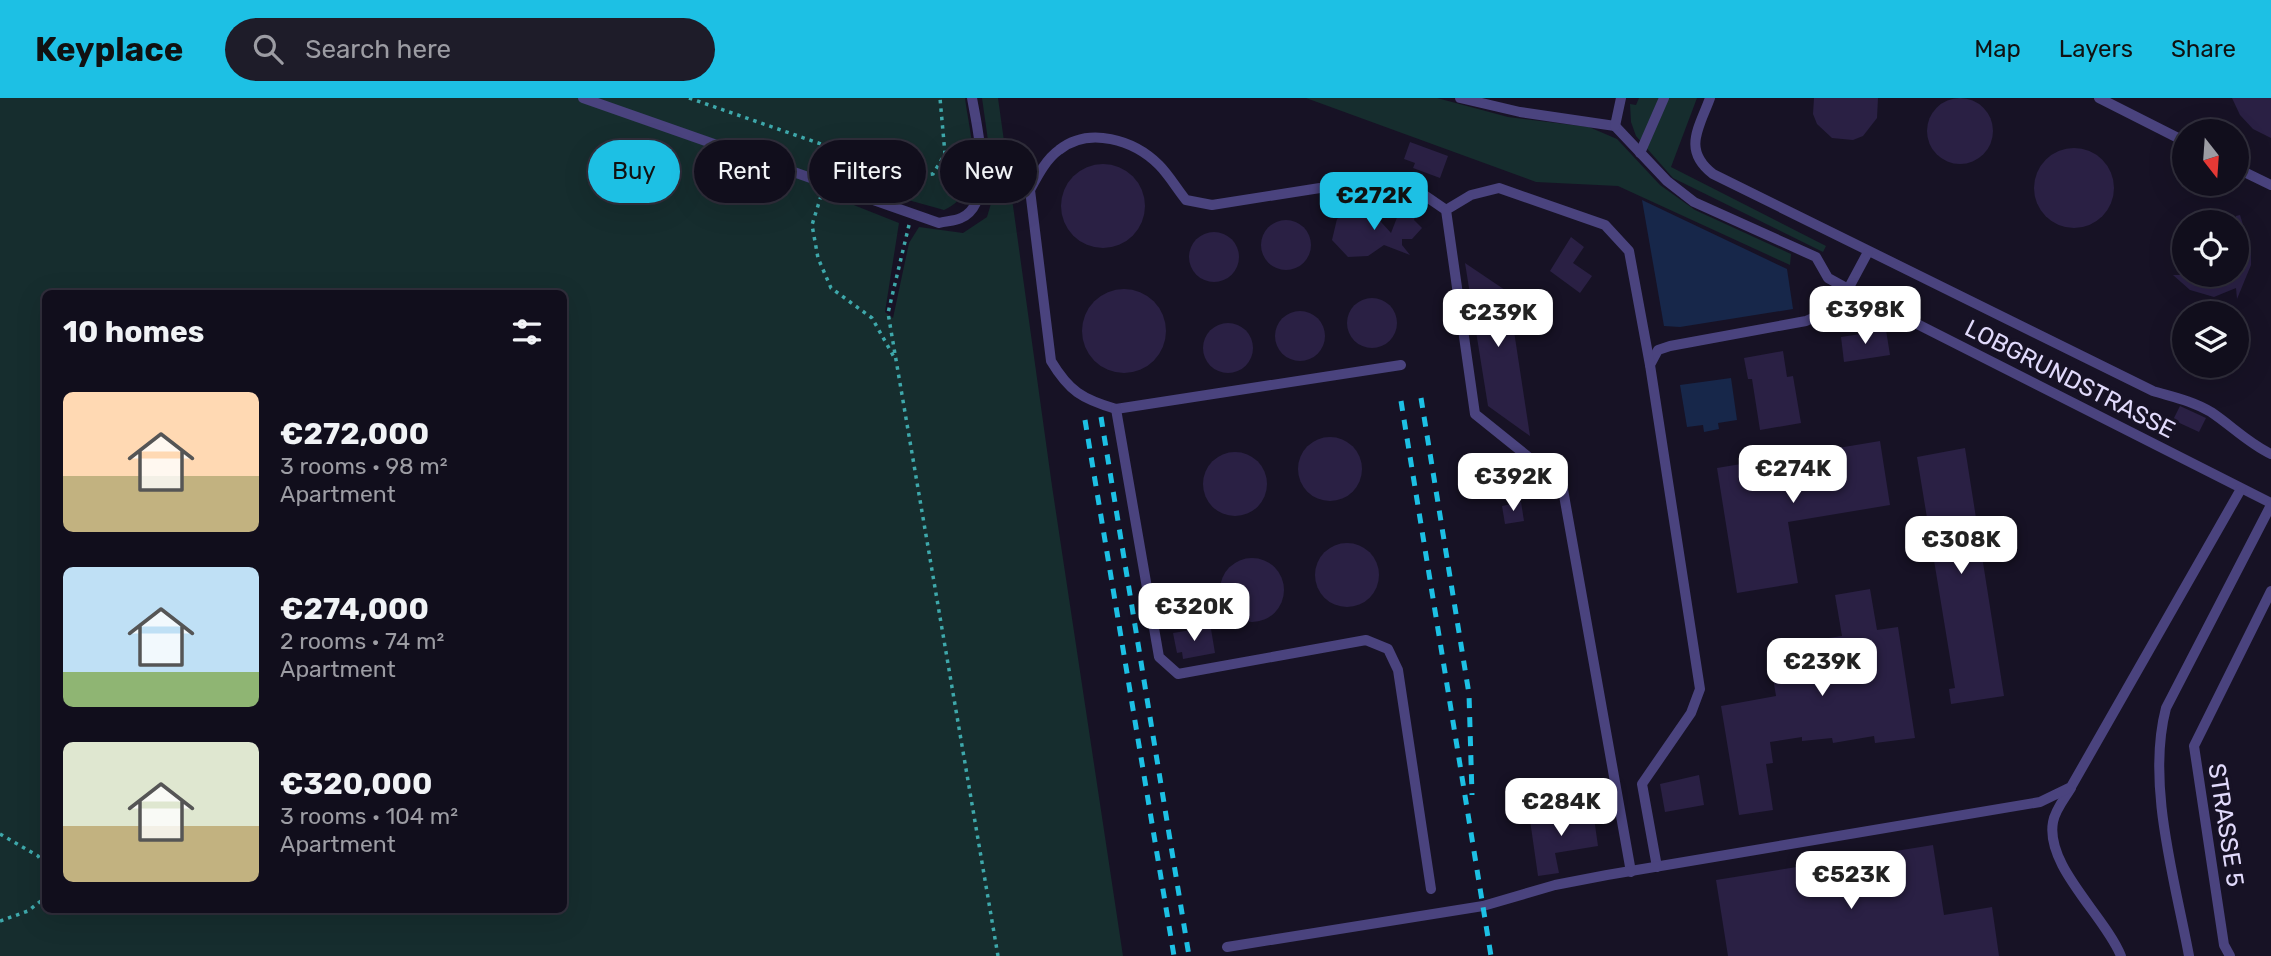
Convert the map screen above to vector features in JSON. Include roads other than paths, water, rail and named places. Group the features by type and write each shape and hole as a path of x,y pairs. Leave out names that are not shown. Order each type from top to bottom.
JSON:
{"lane":[{"path":"583,98 939,223 962,218 976,204 983,173 972,98"},
{"path":"1460,98 1615,126 1621,98"},
{"path":"1640,153 1664,98"},
{"path":"1710,98 1694,146 1701,165 1713,174 2152,391 2185,400 2210,412 2252,445 2271,454"},
{"path":"2099,98 2172,135"},
{"name":"LOBGRUNDSTRASSE","path":"1615,126 1667,181 1694,202 1816,257 1828,278 1848,289 2271,504"},
{"path":"1401,365 1116,409 1090,401 1065,385 1051,361 1030,190 1039,173 1059,149 1084,139 1110,137 1158,164 1186,200 1212,205 1377,179 1408,184 1446,210 1475,414 1562,484 1630,872"},
{"path":"2249,174 2271,185"},
{"path":"1446,210 1471,195 1499,188 1605,225 1629,251 1650,365 1700,689 1691,713 1642,784 1657,867"},
{"path":"1650,365 1658,350 1670,346 1806,321 1839,306 1868,252"},
{"path":"1116,409 1159,657 1178,674 1366,640 1388,649 1398,670 1431,889"},
{"path":"2121,956 2062,863 2051,840 2053,818 2241,489"},
{"path":"2189,956 2164,816 2158,756 2160,733 2166,708 2271,504"},
{"name":"STRASSE 5","path":"2230,956 2224,945 2194,746 2271,591"},
{"path":"1227,947 1483,906 1555,885 2040,802 2071,787"}],"water":[{"path":"1642,200 1787,269 1793,309 1680,327 1664,326"},
{"path":"1731,378 1737,420 1718,423 1719,429 1704,432 1703,425 1687,427 1680,385"}],"railway":[{"path":"1421,398 1469,694 1472,795"},
{"path":"1401,401 1491,956"},
{"path":"1101,417 1189,956"},
{"path":"1085,420 1174,956"}]}
